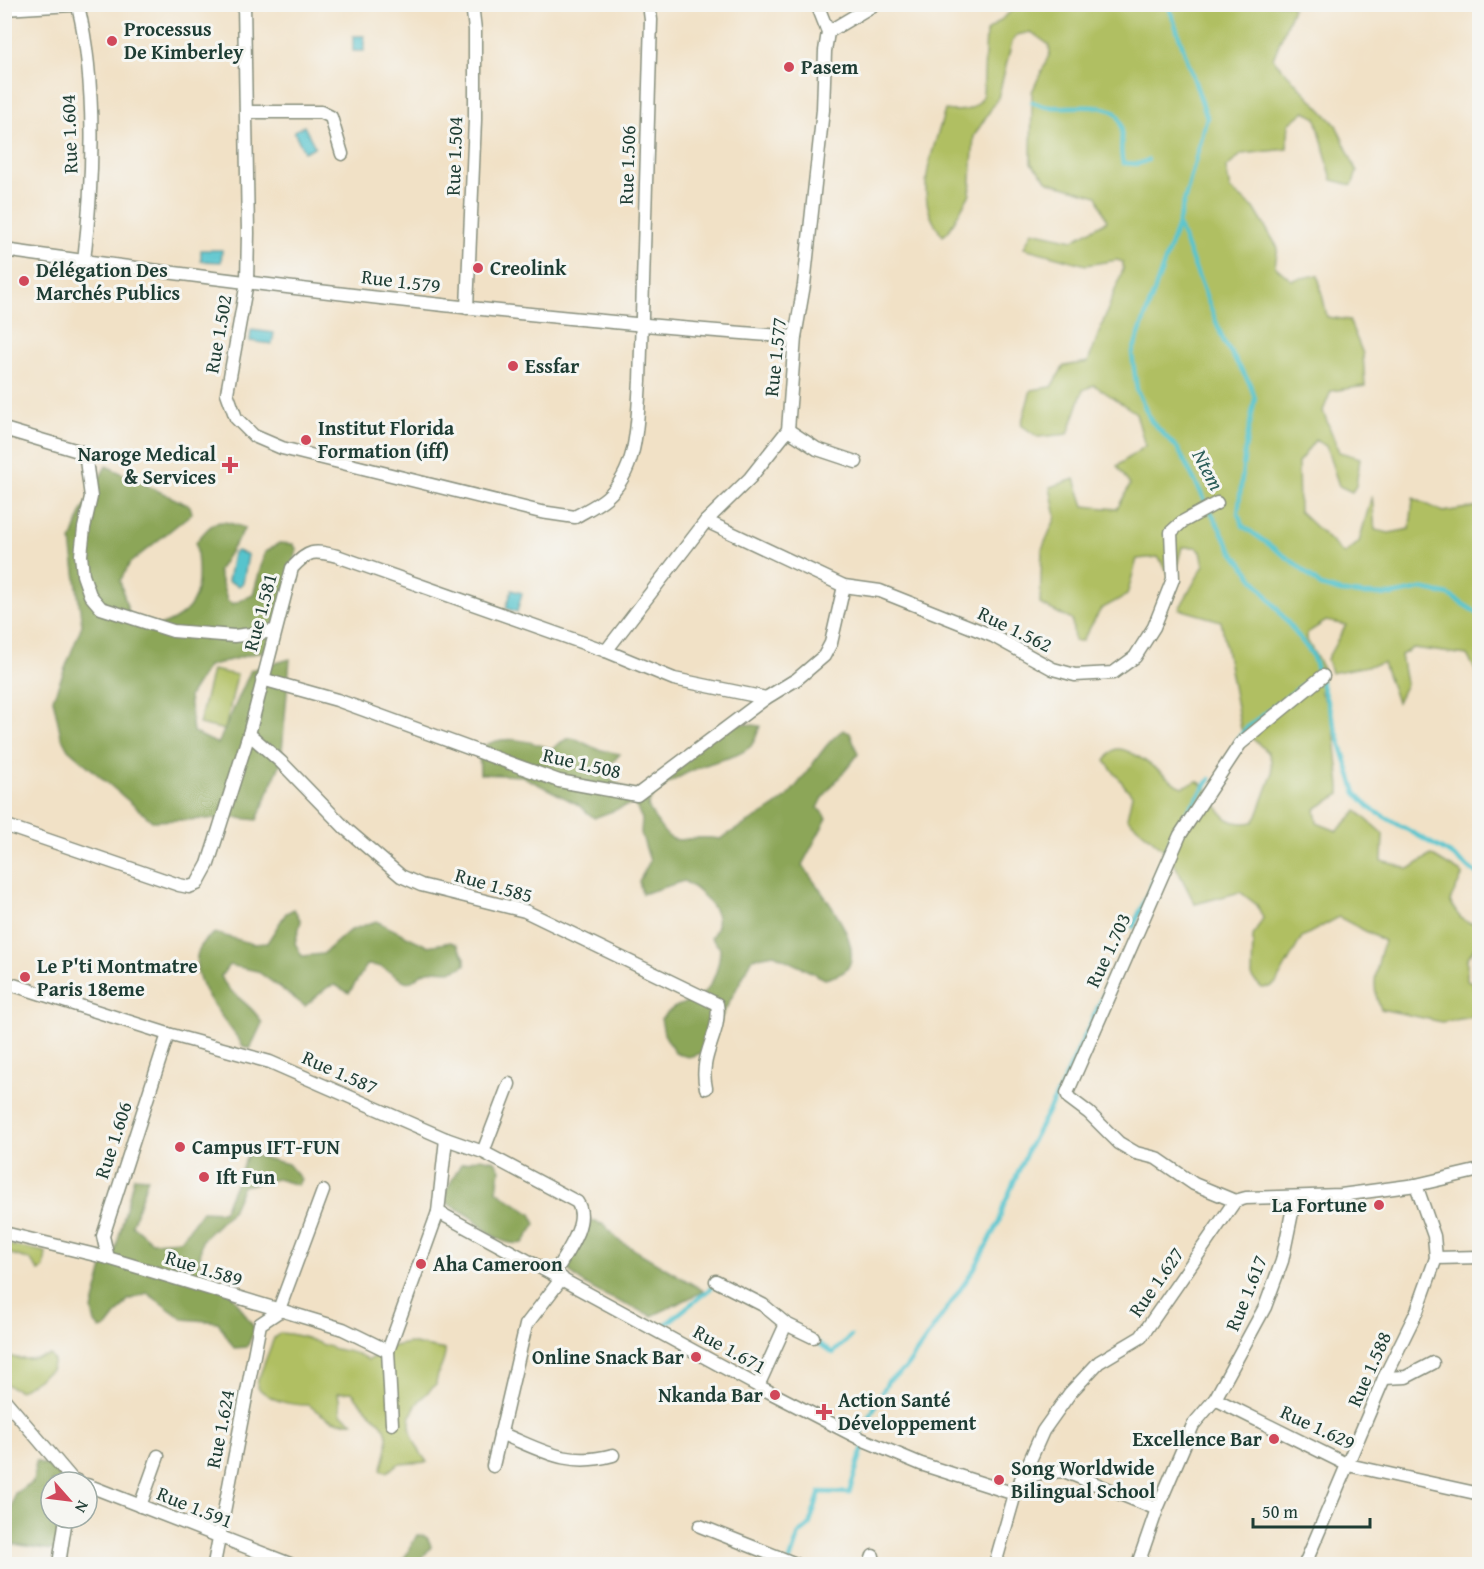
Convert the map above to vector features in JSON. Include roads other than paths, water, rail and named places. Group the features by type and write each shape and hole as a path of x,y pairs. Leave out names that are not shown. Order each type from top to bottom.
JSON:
{"street":[{"name":"Rue 1.502","path":"244,4 247,112 247,282 227,393 236,418 254,436 304,454 541,512 575,517 607,497 626,475 635,439 641,326"},
{"name":"Rue 1.504","path":"467,309 475,120 475,30 472,4"},
{"name":"Rue 1.506","path":"641,326 651,31 649,4"},
{"name":"Rue 1.577","path":"788,430 795,337 804,285 823,110 828,32 817,4"},
{"path":"828,32 875,4"},
{"path":"4,9 83,5"},
{"name":"Rue 1.604","path":"83,5 90,123 91,203 84,261"},
{"path":"247,112 321,112 331,117 342,154"},
{"name":"Rue 1.579","path":"4,250 467,309 641,326 795,337"},
{"path":"4,429 86,453 91,497 81,555 83,575 90,595 101,608 173,631 234,636 275,631"},
{"path":"606,651 706,521 750,478 788,430 817,450 856,462"},
{"name":"Rue 1.562","path":"706,521 844,586 880,591 993,636 1053,669 1075,675 1113,673 1135,657 1154,627 1173,579 1172,532 1182,522 1217,503"},
{"name":"Rue 1.581","path":"4,825 179,885 189,887 198,884 208,864 249,734 292,568 307,553 320,552 606,651 674,679 766,698"},
{"name":"Rue 1.508","path":"262,679 337,700 559,781 637,795 766,698 797,679 824,656 831,643 844,586"},
{"name":"Rue 1.703","path":"1235,1201 1194,1184 1156,1158 1136,1153 1119,1143 1089,1113 1069,1098 1067,1093 1180,835 1240,744 1323,675"},
{"name":"Rue 1.585","path":"249,734 281,762 346,829 401,876 421,885 525,911 717,1004 718,1019 703,1064 706,1088"},
{"name":"Rue 1.587","path":"4,982 168,1034 270,1062 446,1139 483,1152 567,1197 580,1207 580,1223 558,1276"},
{"name":"Rue 1.606","path":"108,1258 103,1236 168,1034"},
{"path":"483,1152 509,1084"},
{"path":"392,1424 388,1351 438,1212 446,1139"},
{"path":"1235,1201 1246,1198 1341,1195 1416,1185 1479,1170"},
{"name":"Rue 1.588","path":"1305,1564 1384,1378 1417,1311 1436,1258 1434,1236 1416,1185"},
{"path":"278,1312 323,1191"},
{"name":"Rue 1.617","path":"1138,1564 1157,1509 1193,1425 1215,1399 1265,1307 1282,1261 1295,1198"},
{"name":"Rue 1.627","path":"995,1564 1015,1494 1043,1431 1070,1393 1099,1362 1141,1337 1235,1201"},
{"name":"Rue 1.671","path":"438,1212 758,1386 860,1438 921,1464 1015,1494"},
{"name":"Rue 1.589","path":"4,1233 108,1258 278,1312 343,1329 388,1351"},
{"path":"1436,1258 1479,1257"},
{"path":"493,1466 526,1325 558,1276"},
{"path":"716,1281 763,1305 786,1324 813,1337"},
{"name":"Rue 1.624","path":"214,1564 260,1324 278,1312"},
{"path":"758,1386 786,1324"},
{"path":"1384,1378 1406,1377 1433,1363"},
{"path":"4,1399 65,1470"},
{"name":"Rue 1.629","path":"1215,1399 1348,1465 1479,1494"},
{"path":"500,1433 567,1461 594,1461 613,1455"},
{"path":"140,1506 159,1456"},
{"path":"1021,1479 1041,1473 1064,1471 1157,1509"},
{"name":"Rue 1.591","path":"99,1490 218,1538 290,1564"},
{"path":"700,1526 796,1564"},
{"path":"59,1564 64,1530"}],"water":[{"path":"353,36 364,36 364,51 353,51"},
{"path":"304,126 315,147 304,152 294,131"},
{"path":"201,250 222,250 221,262 201,261"},
{"path":"251,330 274,333 272,344 250,341"},
{"path":"237,551 248,555 243,583 239,586 228,581 233,553"},
{"path":"512,590 522,593 517,612 506,608"}],"waterway":[{"name":"Ntem","path":"1168,4 1207,117 1178,224 1132,354 1137,390 1151,421 1178,449 1230,548 1312,654 1356,793 1371,809 1452,855 1480,876"},
{"path":"1032,102 1048,107 1097,107 1113,111 1120,121 1123,163 1138,164 1148,160"},
{"path":"1178,224 1224,342 1249,382 1255,398 1245,449 1238,514 1243,526 1296,564 1321,586 1341,592 1392,595 1421,589 1449,595 1480,615"},
{"path":"1237,740 1247,727 1311,679"},
{"path":"1157,873 1174,831 1210,779"},
{"path":"1133,927 1154,880"},
{"path":"859,1438 888,1381 905,1369 973,1271 999,1222 1003,1207 1029,1147 1061,1087 1111,979"},
{"path":"661,1328 716,1284"},
{"path":"812,1339 833,1353 851,1336"},
{"path":"790,1560 799,1534 809,1526 820,1492 849,1493 864,1444"}],"place":[{"name":"Processus De Kimberley","path":"112,41"},
{"name":"Pasem","path":"789,67"},
{"name":"Creolink","path":"478,268"},
{"name":"Délégation Des Marchés Publics","path":"24,281"},
{"name":"Essfar","path":"513,366"},
{"name":"Institut Florida Formation (iff)","path":"306,440"},
{"name":"Naroge Medical & Services","path":"230,465"},
{"name":"Le P'ti Montmatre Paris 18eme","path":"25,977"},
{"name":"Campus IFT-FUN","path":"180,1147"},
{"name":"Ift Fun","path":"204,1177"},
{"name":"La Fortune","path":"1379,1205"},
{"name":"Aha Cameroon","path":"421,1264"},
{"name":"Online Snack Bar","path":"696,1357"},
{"name":"Nkanda Bar","path":"775,1395"},
{"name":"Action Santé Développement","path":"824,1412"},
{"name":"Excellence Bar","path":"1274,1439"},
{"name":"Song Worldwide Bilingual School","path":"999,1480"}]}
